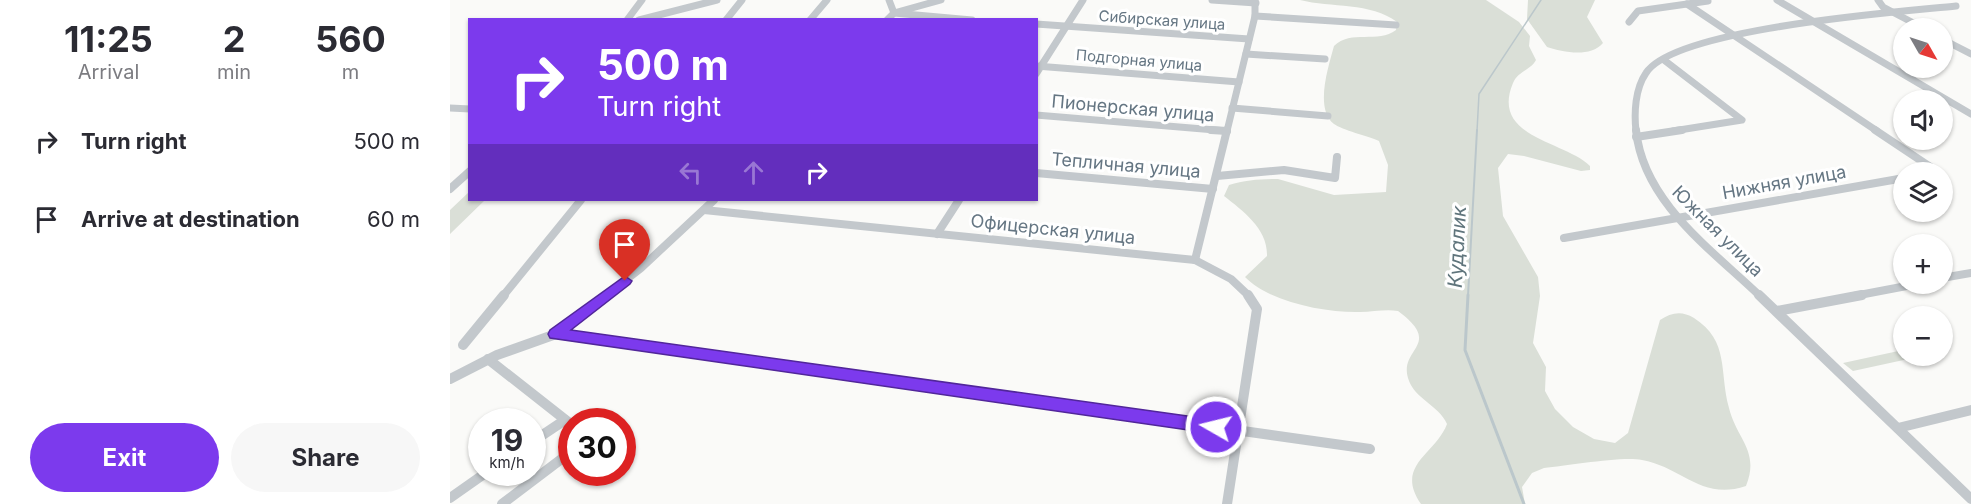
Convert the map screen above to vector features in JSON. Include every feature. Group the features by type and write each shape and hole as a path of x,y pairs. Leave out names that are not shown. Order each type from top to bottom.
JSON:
{"street":[{"path":"628,18 642,0"},
{"path":"647,18 717,0"},
{"path":"728,18 742,0"},
{"path":"812,18 827,0"},
{"path":"889,0 894,14"},
{"path":"889,18 894,14 941,0"},
{"path":"1039,66 1068,27 1083,0"},
{"path":"1195,260 1255,16 1256,1 1212,0"},
{"path":"1777,0 1971,114"},
{"path":"1878,0 1904,18"},
{"path":"1629,22 1638,11 1708,1"},
{"path":"1687,4 1923,162"},
{"name":"Южная улица","path":"1956,6 1733,34 1690,46 1646,72 1633,106 1636,136 1641,154 1668,207 1971,499"},
{"path":"894,14 946,18"},
{"path":"1255,16 1396,24"},
{"name":"Сибирская улица","path":"1038,24 1249,39"},
{"path":"1953,44 1970,53"},
{"path":"1246,54 1325,59"},
{"path":"1636,136 1742,120 1664,60"},
{"name":"Подгорная улица","path":"1039,66 1239,82"},
{"path":"450,108 468,109"},
{"path":"1232,108 1328,116"},
{"name":"Пионерская улица","path":"1038,115 1227,131"},
{"path":"1216,176 1284,170 1335,178 1337,158"},
{"path":"450,189 468,173"},
{"name":"Тепличная улица","path":"1038,173 1213,189"},
{"name":"Нижняя улица","path":"1564,238 1893,180"},
{"path":"463,345 580,201"},
{"path":"450,378 488,359 556,334 641,268 713,201"},
{"path":"938,234 958,201"},
{"name":"Офицерская улица","path":"704,210 1195,260 1242,286 1250,293 1257,309 1227,504"},
{"path":"1953,276 1971,273"},
{"path":"1777,311 1893,289"},
{"path":"556,334 1370,449"},
{"path":"488,359 558,414"},
{"path":"1898,428 1971,410"},
{"path":"502,504 558,462"},
{"path":"450,498 468,486"}],"shaded area":[{"path":"1300,0 1486,0 1519,22 1530,36 1529,46 1536,60 1513,83 1509,101 1512,116 1521,127 1534,136 1579,158 1590,166 1590,170 1581,171 1508,154 1498,168 1503,216 1538,277 1540,296 1533,343 1546,367 1545,391 1555,409 1573,427 1594,439 1615,443 1628,433 1660,320 1676,313 1694,318 1705,327 1718,347 1729,408 1749,454 1750,474 1746,486 1716,489 1692,481 1656,464 1642,460 1621,459 1544,468 1532,473 1522,487 1525,504 1421,504 1414,491 1412,479 1414,469 1442,434 1447,424 1443,417 1421,397 1408,378 1407,368 1417,346 1418,332 1411,322 1398,311 1346,312 1315,308 1283,299 1255,286 1245,277 1267,256 1263,237 1253,222 1224,196 1229,185 1272,179 1334,195 1386,192 1388,165 1379,141 1334,124 1328,117 1324,98 1334,46 1348,38 1389,34 1396,30 1397,22 1363,8"},
{"path":"1528,0 1595,0 1587,17 1603,43 1598,48 1584,52 1568,52 1547,47 1527,19"},
{"path":"468,193 468,201 484,201 450,234 450,210"},
{"path":"1893,352 1893,362 1853,371 1843,363"}],"waterway":[{"name":"Кудалик","path":"1477,131 1479,94 1541,0"},
{"name":"Кудалик","path":"1468,296 1477,130"},
{"name":"Кудалик","path":"1468,295 1465,350 1524,504"}],"route":[{"path":"625,281 556,334 1216,427"}]}
